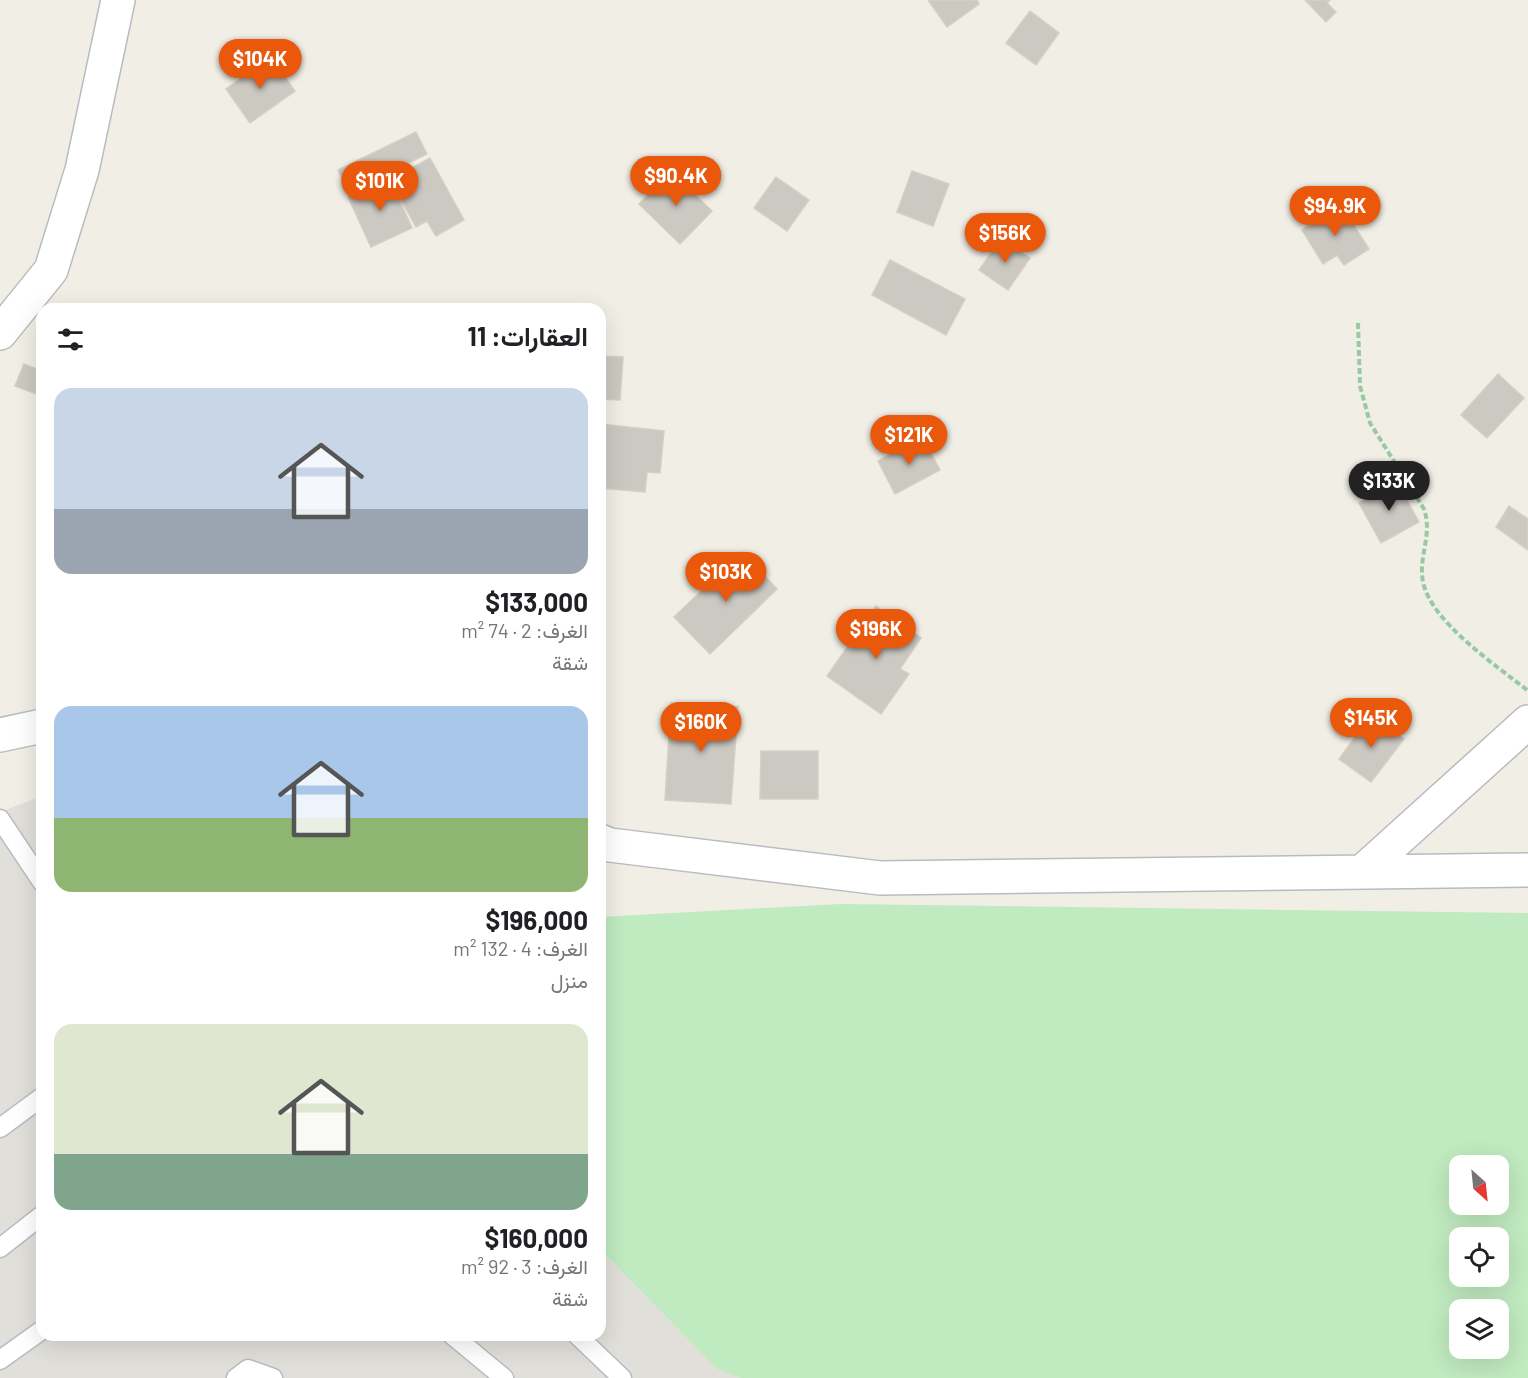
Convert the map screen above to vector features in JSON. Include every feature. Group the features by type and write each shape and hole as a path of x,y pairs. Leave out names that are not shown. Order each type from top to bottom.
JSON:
{"street":[{"path":"0,333 51,270 82,170 118,0"},
{"path":"1363,871 1528,722"},
{"path":"606,844 880,878 1528,870"}],"lane":[{"path":"0,819 36,873"},
{"path":"0,1128 36,1101"},
{"path":"0,1248 36,1220"},
{"path":"0,1360 36,1334"},
{"path":"459,1341 504,1378"},
{"path":"583,1341 622,1378"},
{"path":"236,1378 248,1369 273,1378"}],"path":[{"path":"1358,323 1360,386 1370,423 1424,509 1428,522 1423,582 1429,597 1456,633 1528,691"}],"shaded area":[{"path":"36,798 36,1341 606,1341 606,1255 717,1369 741,1378 0,1378 0,812"}],"green space":[{"path":"840,904 1528,913 1528,1378 741,1378 717,1369 606,1255 606,917"}],"building":[{"path":"928,0 977,0 979,4 947,27"},
{"path":"1305,0 1330,0 1327,3 1336,12 1326,22"},
{"path":"1030,11 1059,33 1036,65 1006,43"},
{"path":"271,57 295,91 250,123 226,89"},
{"path":"416,132 427,154 349,192 338,170"},
{"path":"430,158 464,220 436,236 427,221 416,227 390,180"},
{"path":"671,171 712,211 680,244 639,204"},
{"path":"912,171 949,184 933,226 897,212"},
{"path":"389,177 412,228 371,247 348,197"},
{"path":"776,177 809,200 787,231 754,208"},
{"path":"1340,204 1369,249 1344,265 1337,255 1323,264 1302,230"},
{"path":"1001,239 1030,258 1008,290 979,270"},
{"path":"890,260 965,299 946,335 872,295"},
{"path":"606,356 623,357 620,400 606,399"},
{"path":"24,364 36,369 36,394 15,386"},
{"path":"1498,374 1524,398 1487,438 1461,415"},
{"path":"606,425 664,431 660,473 647,472 645,492 606,489"},
{"path":"922,437 940,470 895,494 878,461"},
{"path":"1397,482 1419,522 1381,543 1359,503"},
{"path":"1509,506 1528,519 1528,550 1496,527"},
{"path":"742,552 777,589 710,654 674,617"},
{"path":"876,606 921,638 900,669 909,674 881,714 827,676"},
{"path":"671,703 738,707 731,804 665,800"},
{"path":"1371,715 1404,739 1371,782 1339,759"},
{"path":"761,751 818,751 818,799 760,799"}]}
